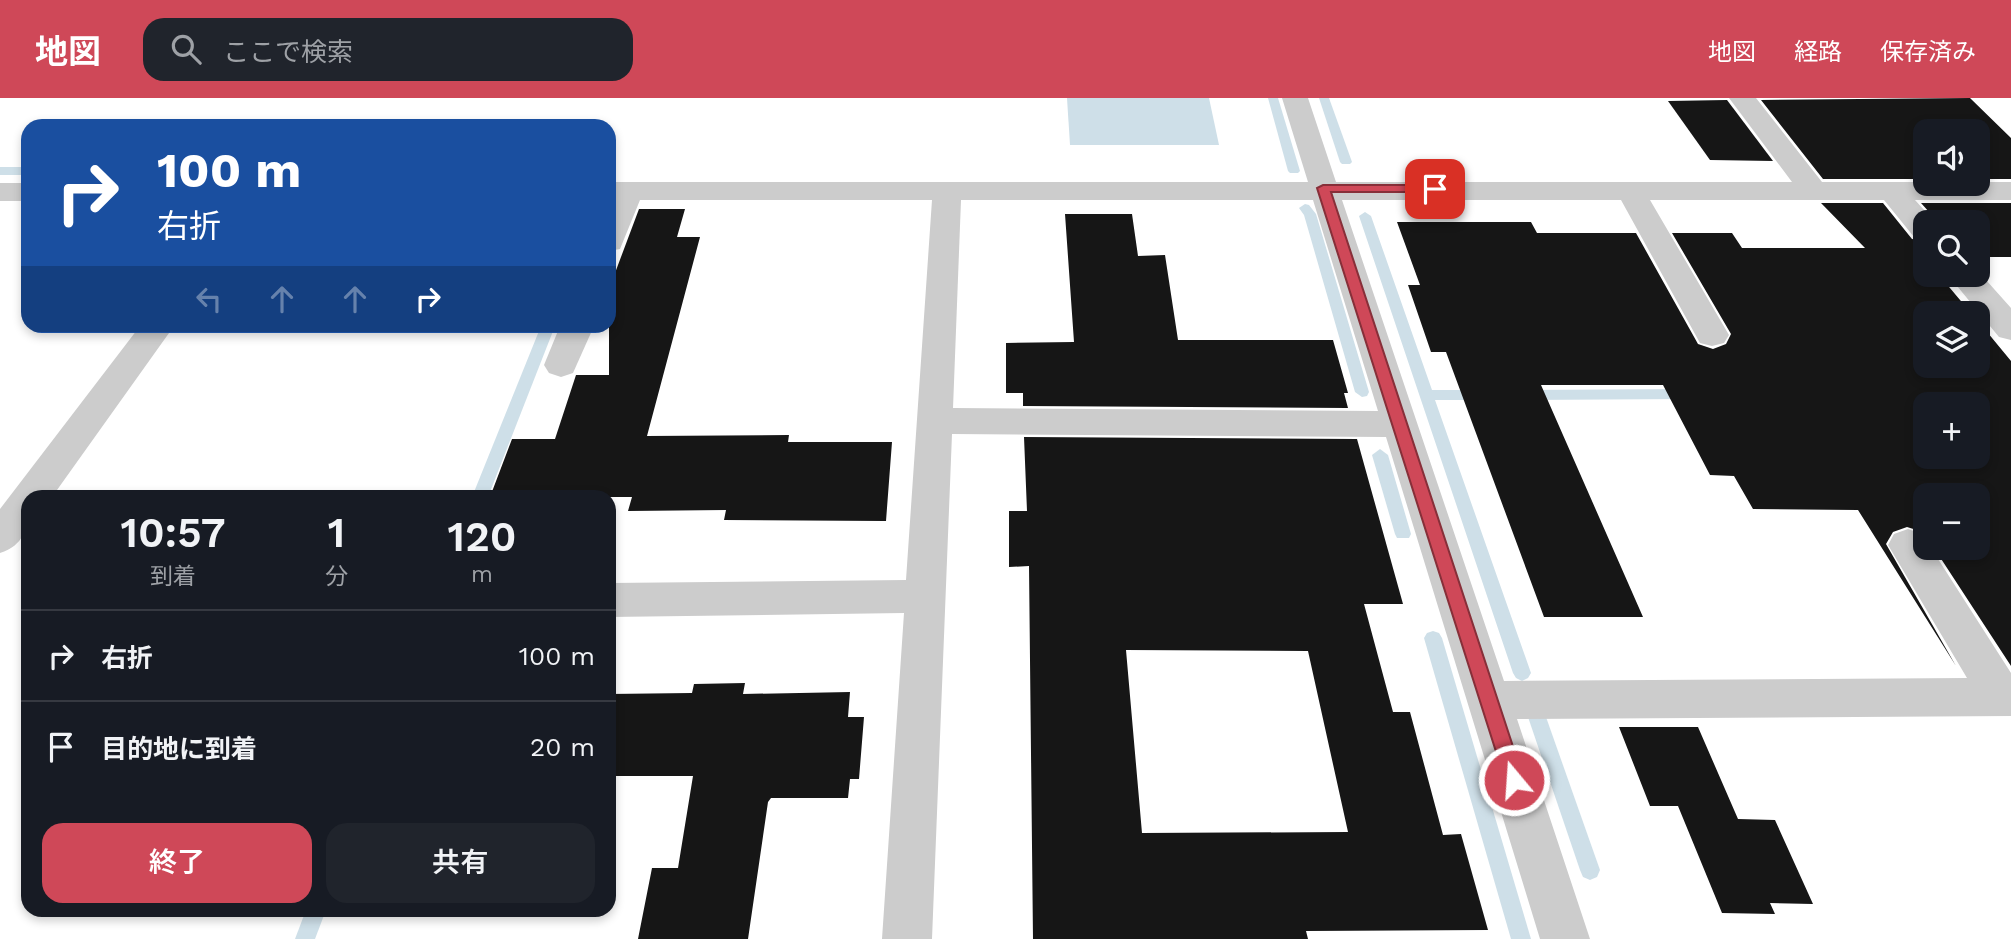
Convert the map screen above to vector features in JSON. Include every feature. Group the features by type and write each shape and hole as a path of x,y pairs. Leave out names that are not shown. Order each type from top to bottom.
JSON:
{"street":[{"path":"1295,98 1565,939"},
{"path":"1742,98 1813,190"},
{"path":"619,191 1323,188 2011,191"},
{"path":"907,939 947,190"},
{"path":"1630,190 1712,335"},
{"path":"1891,190 1913,216"},
{"path":"0,192 21,192"},
{"path":"1974,287 2011,329"},
{"path":"36,490 152,333"},
{"path":"562,365 574,333"},
{"path":"934,421 1400,424"},
{"path":"0,538 21,510"},
{"path":"1908,545 2007,698"},
{"path":"616,600 925,596"},
{"path":"1489,700 2007,698"}],"shaded area":[{"path":"1067,98 1209,98 1219,145 1070,145"}],"building":[{"path":"1970,98 2011,138 2011,179 1990,179 1990,119 1913,119 1913,179 1823,179 1761,100"},
{"path":"1727,100 1773,161 1710,160 1668,101"},
{"path":"1821,203 1883,203 1913,239 1913,287 1949,287 1961,301 1913,301 1913,378 1990,378 1990,336 2011,361 2011,666 1942,560 1990,560 1990,483 1913,483 1913,529 1907,527 1893,532 1886,544 1956,666 1858,510 1753,509 1734,476 1710,475 1663,385 1541,385 1643,617 1544,617 1446,352 1431,352 1408,285 1420,285 1397,222 1531,222 1537,233 1636,233 1698,344 1713,349 1726,344 1731,334 1672,233 1732,233 1742,248 1865,248"},
{"path":"1921,203 2011,203 2011,257 1990,257 1990,210 1927,210"},
{"path":"639,209 685,209 677,237 700,237 647,436 789,435 788,442 892,442 886,521 724,520 726,510 628,511 632,497 616,497 616,490 493,490 512,439 555,439 576,375 609,375 609,333 616,333 616,270"},
{"path":"1065,214 1132,214 1138,256 1165,255 1178,340 1333,340 1348,393 1344,393 1348,408 1023,406 1023,393 1006,393 1006,343 1074,342"},
{"path":"1024,437 1357,439 1403,604 1364,604 1393,712 1410,712 1443,835 1461,834 1488,930 1306,931 1308,939 1033,939 1029,566 1009,567 1009,511 1027,511","holes":["1126,650 1308,651 1348,832 1142,833"]},
{"path":"745,683 743,694 850,692 848,717 864,717 859,779 850,779 848,798 771,798 768,802 748,939 638,939 652,868 678,868 693,776 616,776 616,694 692,693 694,684"},
{"path":"1619,727 1698,727 1738,819 1775,820 1813,904 1770,903 1775,914 1722,913 1678,806 1650,806"}],"waterway":[{"path":"1273,98 1294,171"},
{"path":"1324,98 1346,162"},
{"path":"0,171 21,171"},
{"path":"1305,208 1310,214 1362,392"},
{"path":"1365,216 1522,673"},
{"path":"483,490 545,333"},
{"path":"1523,395 1687,394"},
{"path":"1427,395 1484,395"},
{"path":"1380,455 1403,534"},
{"path":"1433,638 1521,939"},
{"path":"1537,717 1590,870"},
{"path":"305,939 313,917"}],"route":[{"path":"1435,189 1323,188 1514,780"}]}
